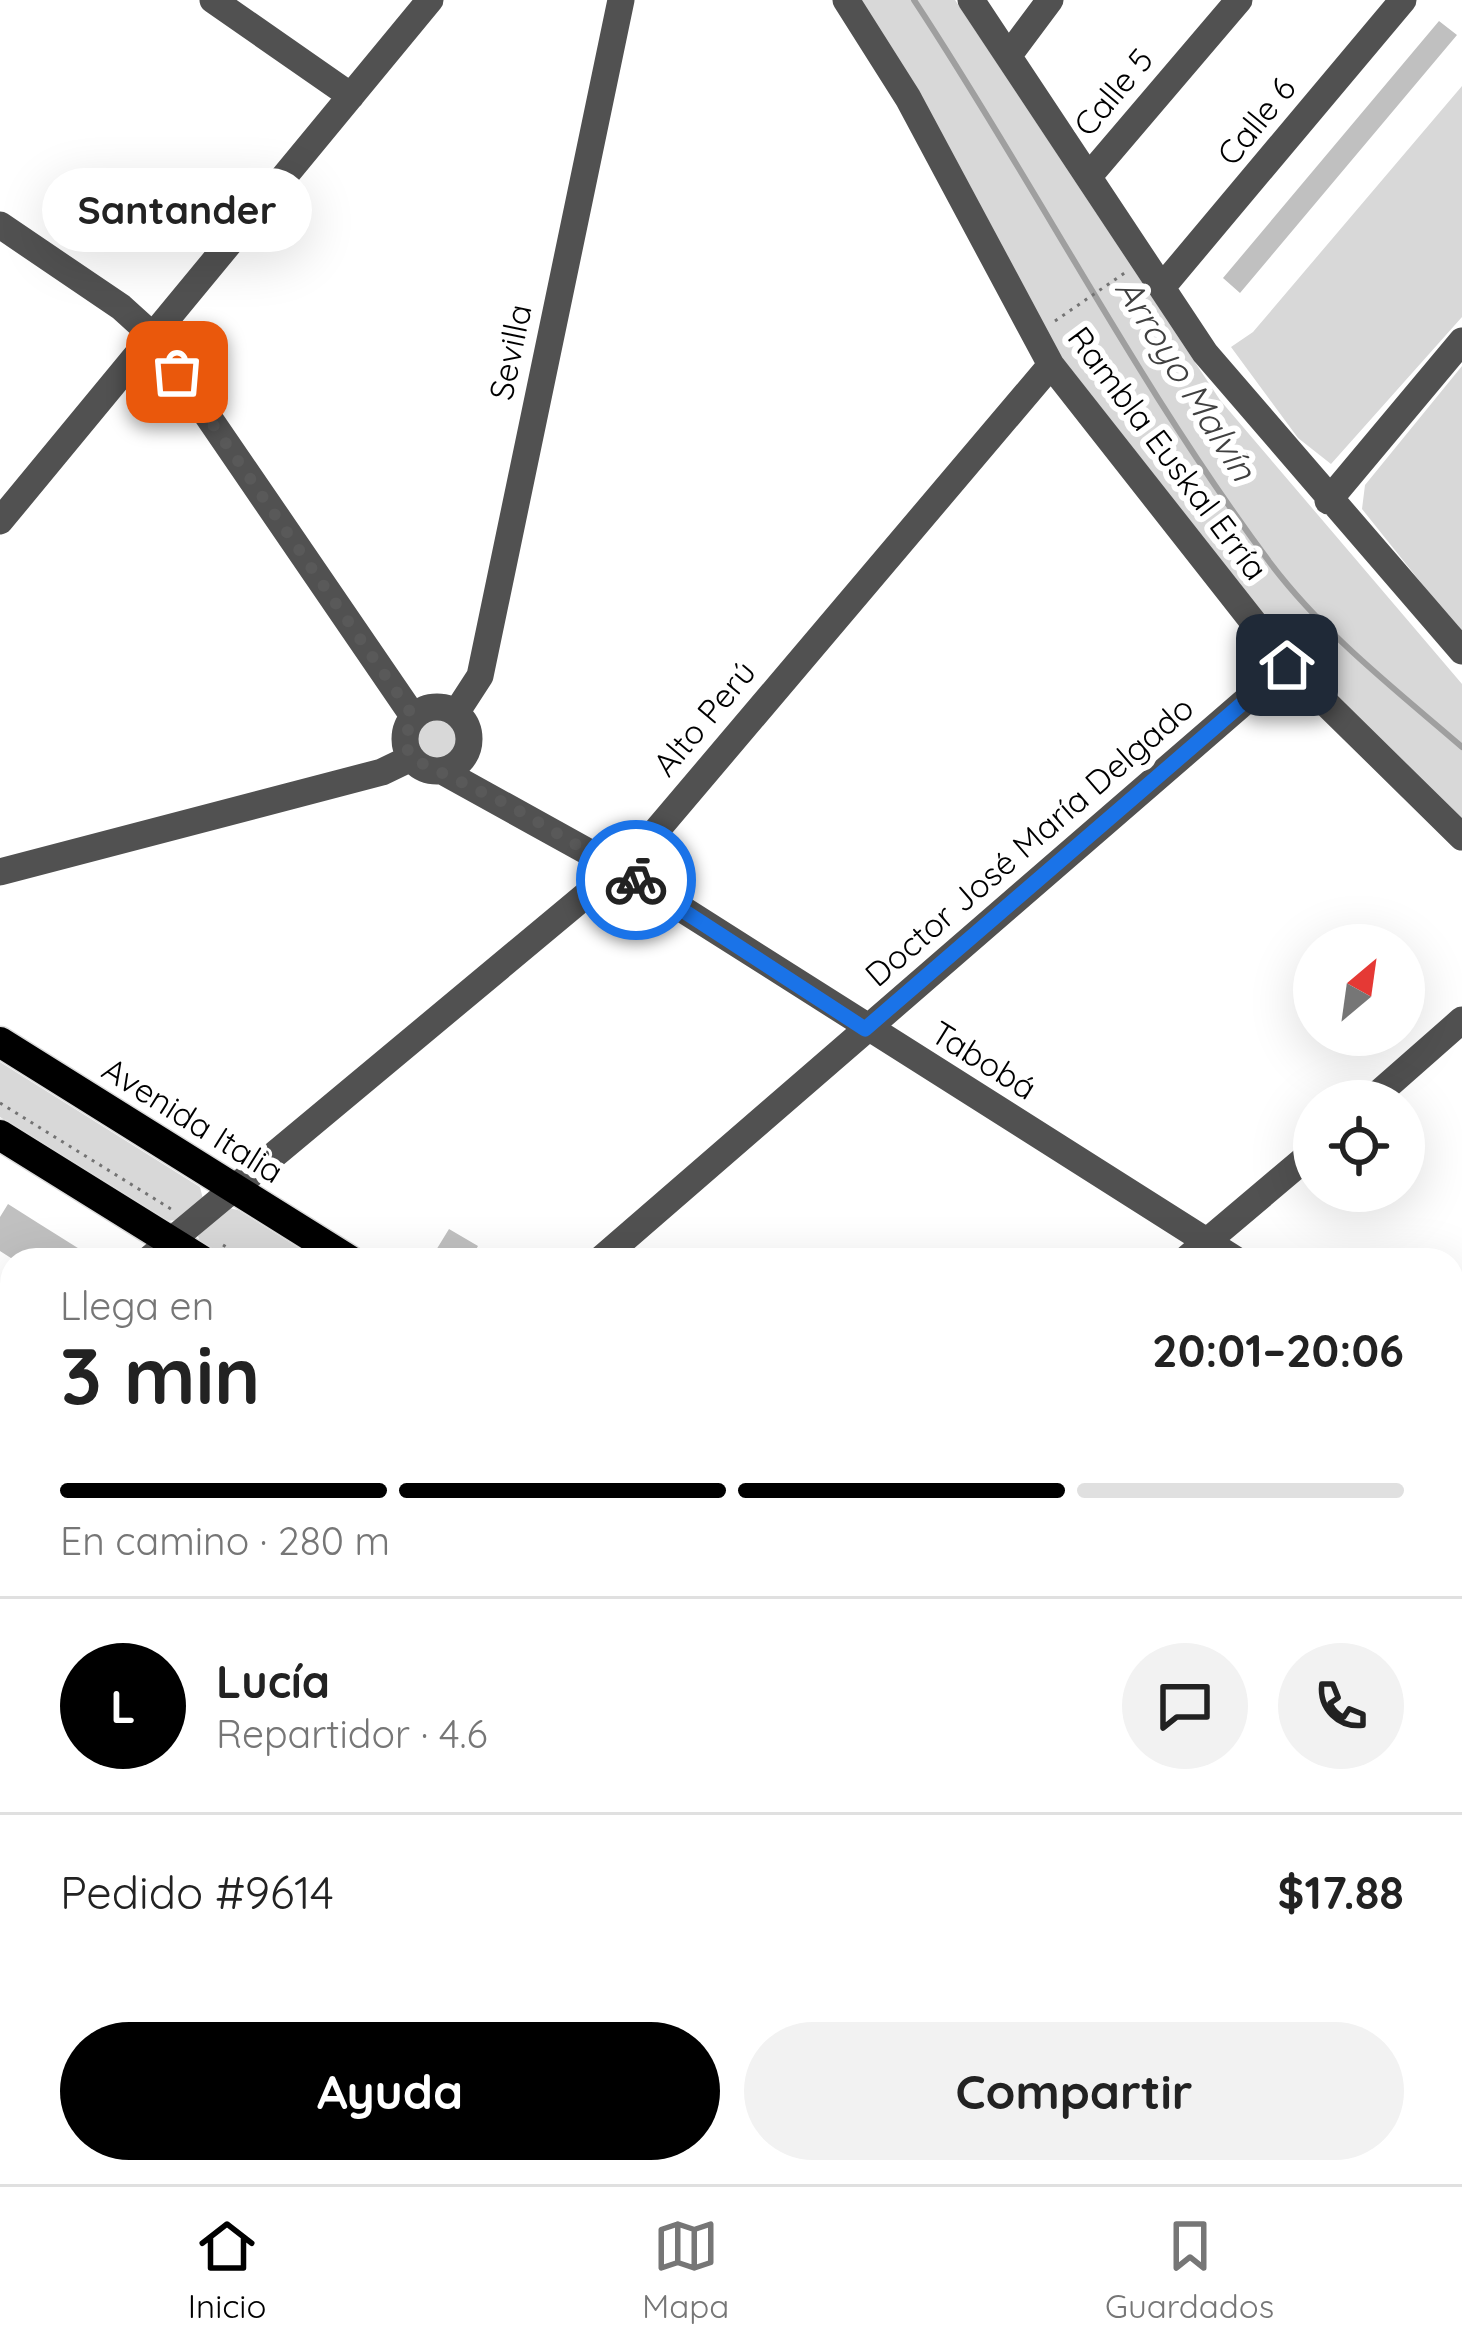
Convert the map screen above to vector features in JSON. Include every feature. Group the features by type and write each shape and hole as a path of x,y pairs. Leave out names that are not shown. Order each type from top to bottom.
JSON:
{"main road":[{"name":"Avenida Italia","path":"0,1042 330,1248"},
{"path":"0,1135 170,1242"}],"street":[{"path":"213,0 351,96"},
{"path":"0,521 430,0"},
{"name":"Sevilla","path":"456,713 480,676 621,0"},
{"name":"Rambla Euskal Erría","path":"846,0 908,98 1051,365 1287,665 1462,837"},
{"path":"971,0 1205,353 1462,651"},
{"path":"1009,55 1050,0"},
{"name":"Calle 5","path":"1089,176 1239,0"},
{"name":"Calle 6","path":"1162,286 1403,0"},
{"path":"0,225 121,308 153,336 413,716"},
{"path":"1328,501 1462,341"},
{"name":"Alto Perú","path":"170,1242 619,868 1051,365"},
{"name":"Doctor José María Delgado","path":"614,1248 1287,665"},
{"path":"0,872 382,772 411,758 404,741 413,716 439,706 456,713"},
{"name":"Tabobá","path":"456,713 478,765 511,806"},
{"path":"442,771 461,760 469,741"},
{"name":"Tabobá","path":"411,758 425,769 442,771 511,806 619,868 865,1029 1218,1248"},
{"path":"1394,1080 1462,1020"},
{"path":"1199,1248 1293,1169"}],"path":[{"path":"1063,313 1110,284"},
{"path":"0,1102 161,1198 170,1242"}],"shaded area":[{"path":"858,0 955,0 1220,400 1462,684 1462,821 1320,686 1048,340"},
{"path":"1462,86 1462,317 1331,464 1298,438 1231,347 1253,332"},
{"path":"1462,366 1462,634 1362,509 1365,485"},
{"path":"437,714 453,721 460,737 453,753 437,760 421,753 414,737 421,721"},
{"path":"0,1062 200,1187 203,1199 179,1220 165,1221 0,1117"},
{"path":"229,1208 299,1248 205,1248 198,1236"}],"building":[{"path":"1439,21 1457,35 1240,293 1223,278"},
{"path":"8,1204 78,1248 0,1248 0,1217"},
{"path":"449,1229 478,1246 477,1248 437,1248"}],"waterway":[{"name":"Arroyo Malvín","path":"914,0 1176,427 1271,564 1337,638 1462,747"}],"way so far":[{"path":"177,372 413,716 404,741 411,758 425,769 442,771 511,806 636,880"}],"place":[{"name":"Santander","path":"177,372"}],"route":[{"path":"636,880 865,1029 1287,665"}]}
